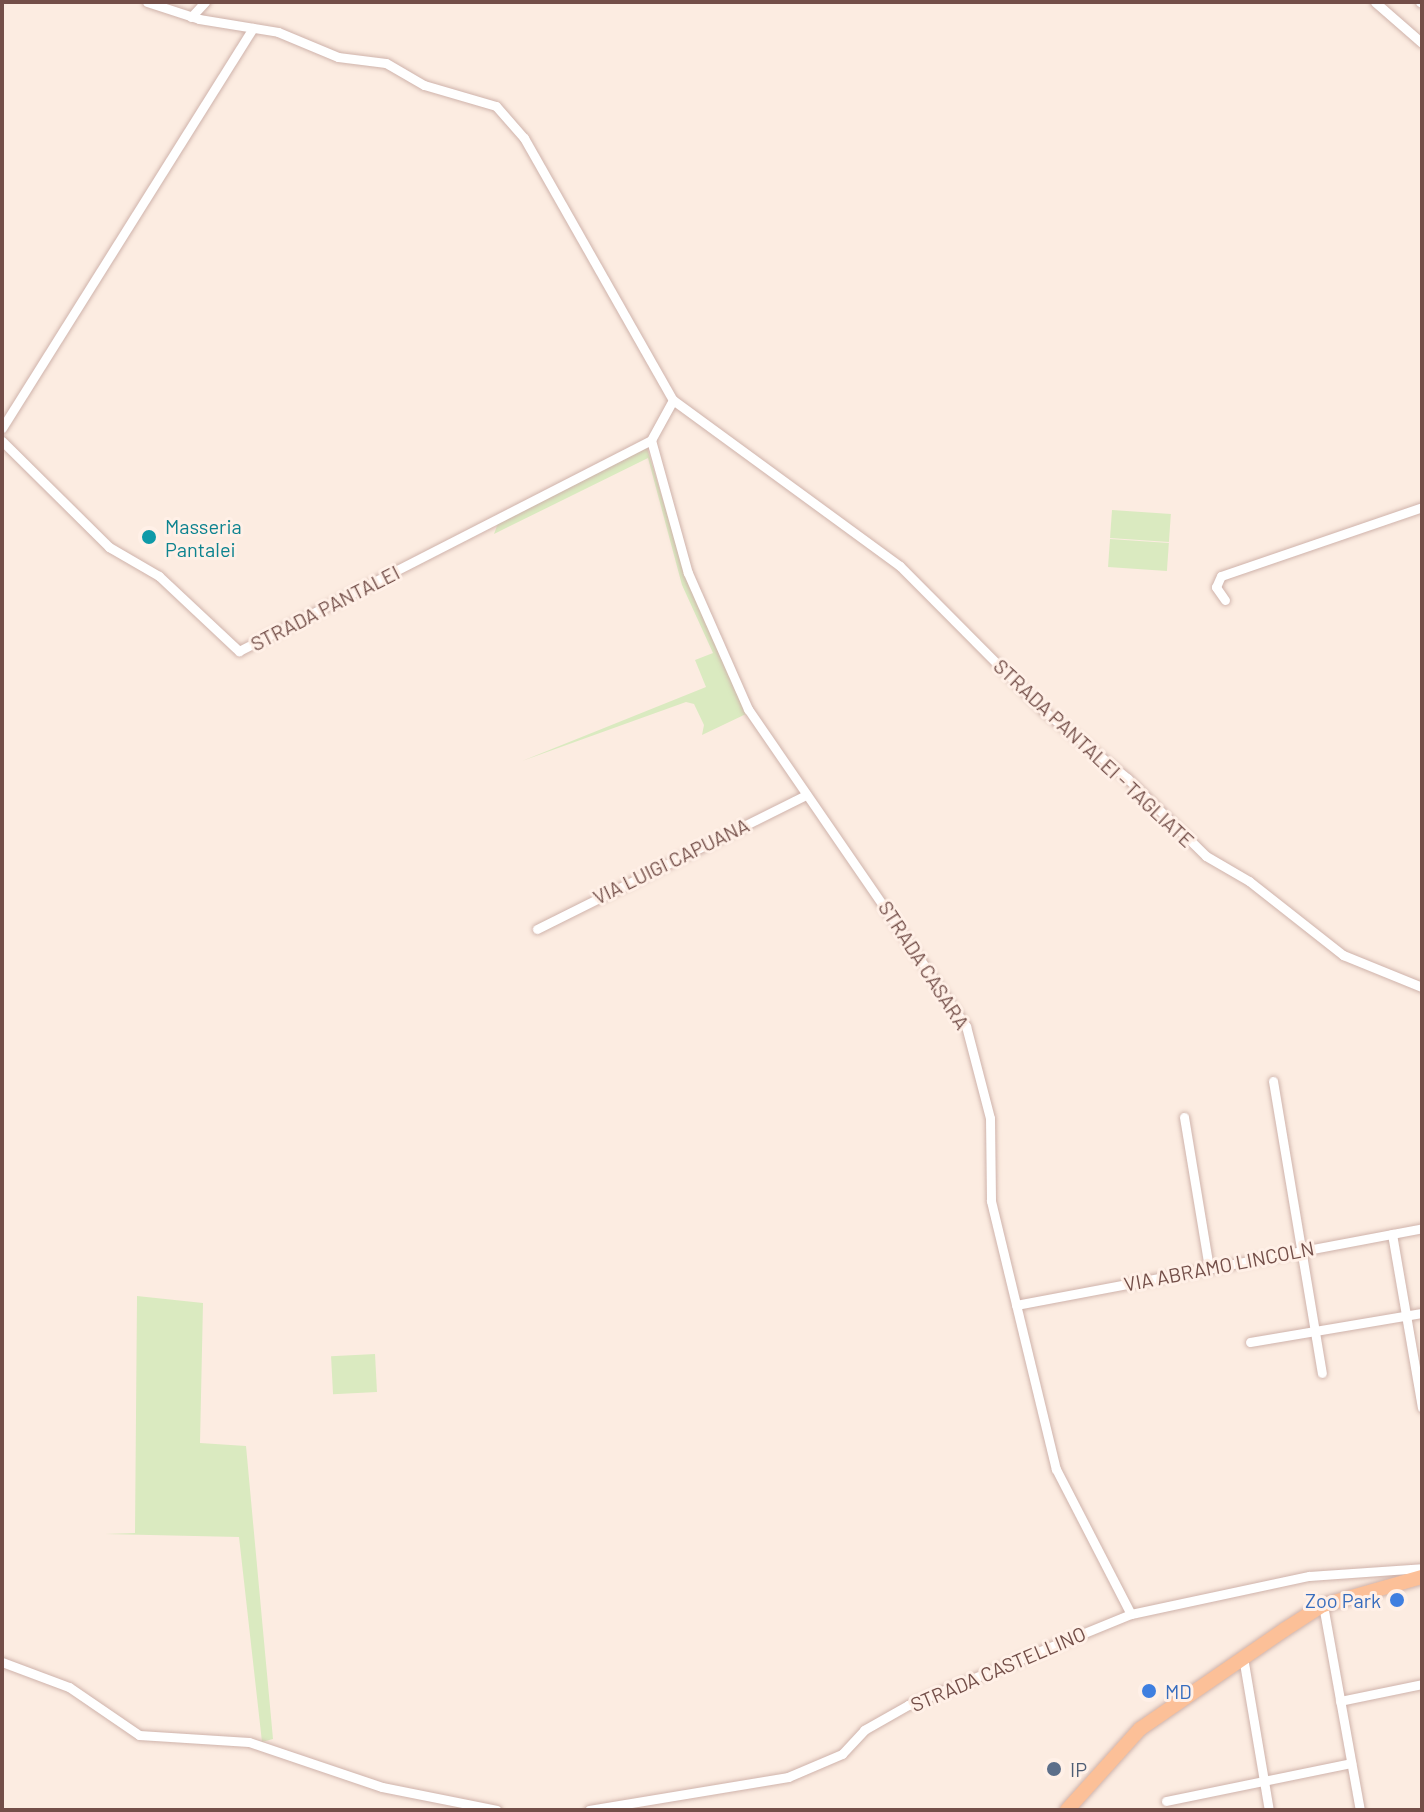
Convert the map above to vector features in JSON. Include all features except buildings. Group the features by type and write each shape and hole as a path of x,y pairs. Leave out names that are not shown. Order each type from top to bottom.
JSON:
{"main road":[{"path":"1067,1810 1140,1729 1243,1657 1323,1605 1422,1577"}],"street":[{"path":"147,2 191,17 299,39 338,57 386,63 424,85 502,111 524,138 673,400 651,440"},
{"path":"191,17 205,2"},
{"path":"1375,2 1422,43"},
{"path":"2,428 253,28"},
{"name":"STRADA PANTALEI - TAGLIATE","path":"673,400 900,566 1044,711 1127,778 1206,856 1249,881 1343,955 1422,987"},
{"name":"STRADA PANTALEI","path":"2,441 109,547 159,576 239,651 651,440"},
{"name":"STRADA CASARA","path":"651,440 694,586 756,724 806,795 846,844 966,1026 986,1092 991,1201 1056,1469 1131,1614"},
{"path":"1225,600 1216,587 1221,576 1422,507"},
{"name":"VIA LUIGI CAPUANA","path":"537,929 806,795"},
{"path":"1273,1081 1322,1373"},
{"path":"1184,1117 1209,1268"},
{"name":"VIA ABRAMO LINCOLN","path":"1016,1305 1422,1228"},
{"path":"1392,1234 1422,1407"},
{"path":"1250,1342 1422,1313"},
{"name":"STRADA CASTELLINO","path":"589,1810 788,1777 842,1754 864,1730 908,1705 1131,1614 1309,1576 1422,1568"},
{"path":"1323,1605 1360,1810"},
{"path":"1243,1657 1269,1810"},
{"path":"2,1662 69,1687 139,1735 249,1742 382,1787 497,1810"},
{"path":"1340,1701 1422,1684"},
{"path":"1166,1801 1351,1763"}],"green space":[{"path":"647,448 686,576 746,714 702,735 704,725 694,704 686,702 522,761 706,687 695,660 713,653 682,585 648,458 494,534 498,523"},
{"path":"1112,510 1171,514 1169,542 1110,538"},
{"path":"1110,539 1169,543 1167,571 1108,567"},
{"path":"137,1296 203,1303 200,1443 246,1446 273,1739 262,1742 239,1537 105,1534 135,1533"},
{"path":"375,1354 377,1392 333,1394 331,1356"}],"place":[{"name":"Masseria Pantalei","path":"149,537"},
{"name":"Zoo Park","path":"1397,1600"},
{"name":"MD","path":"1149,1691"},
{"name":"IP","path":"1054,1769"}]}
